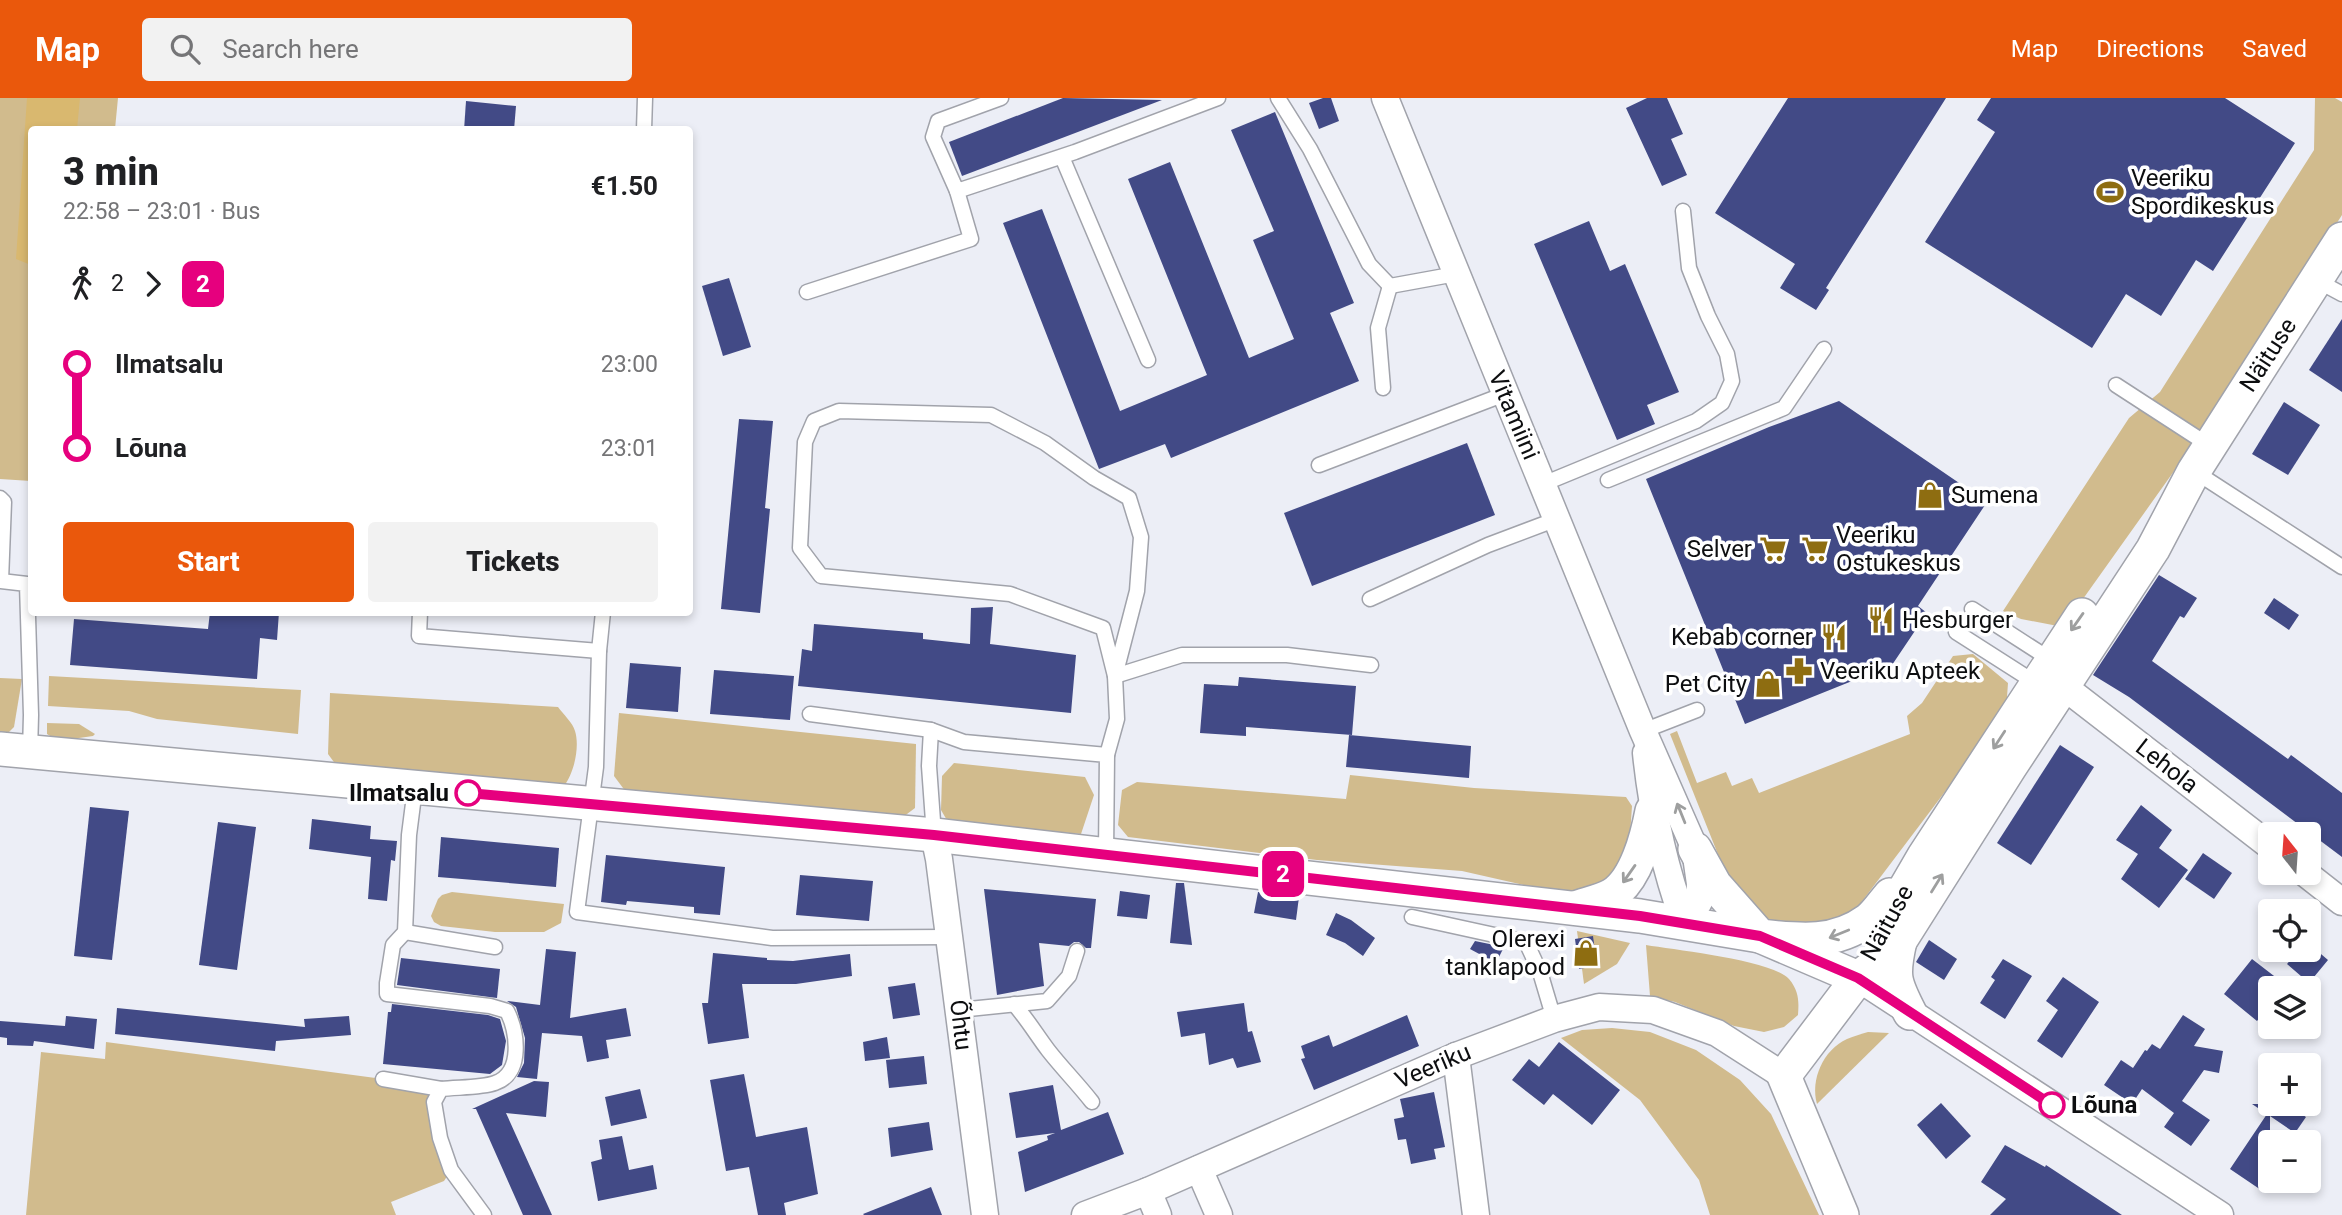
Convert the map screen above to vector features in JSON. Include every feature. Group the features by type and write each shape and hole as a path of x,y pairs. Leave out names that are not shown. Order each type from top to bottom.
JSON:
{"street":[{"name":"Vitamiini","path":"1385,98 1643,731 1695,849 1700,884 1699,902 1684,922"},
{"name":"Näituse","path":"1858,978 1866,953 1924,856 2050,677 2153,549 2202,458 2329,287 2342,239"},
{"name":"Näituse","path":"1858,978 1886,957 1900,941 2050,677"},
{"name":"Lehola","path":"2050,677 2258,837"},
{"name":"Vitamiini","path":"1643,731 1652,811 1669,880 1684,922"},
{"path":"15,750 934,835 1574,908 1807,941 1835,937 1869,919 1924,856"},
{"path":"1574,908 1613,894 1629,876 1642,853 1652,811"},
{"name":"Õhtu","path":"934,835 985,1215"},
{"path":"1695,849 1716,885 1760,936 1858,978 2220,1215"},
{"path":"2320,885 2342,902"},
{"path":"1900,941 1894,969 1899,992 1910,1013"},
{"path":"1842,1215 1784,1076 1858,978"},
{"name":"Veeriku","path":"1085,1215 1148,1191 1456,1056 1554,1018 1599,1007 1653,1010 1717,1033 1784,1076"},
{"path":"1456,1056 1476,1215"},
{"path":"1199,1168 1219,1215"},
{"path":"1148,1191 1158,1215"}],"lane":[{"path":"644,126 645,98"},
{"path":"807,292 971,239 957,191 933,137 938,121 1002,98"},
{"path":"957,191 1062,157 1215,98"},
{"path":"1278,98 1310,149 1369,264 1390,286"},
{"path":"1062,157 1148,360"},
{"path":"1543,484 1696,421 1722,403 1732,381 1727,354 1707,316 1689,268 1682,211"},
{"path":"1390,286 1456,274"},
{"path":"1383,387 1378,328 1390,286"},
{"path":"1608,480 1784,408 1825,349"},
{"path":"2116,385 2202,458 2342,567"},
{"path":"1319,465 1506,394"},
{"path":"1106,855 1107,755 1117,719 1115,676 1103,628 1010,594 821,576 800,548 804,442 814,421 839,411 991,415 1045,443 1094,478 1129,498 1141,537 1137,592 1115,676"},
{"path":"0,498 4,502 1,582 27,584 31,715 15,750"},
{"path":"1370,599 1488,545 1557,519"},
{"path":"1972,608 2050,677"},
{"path":"420,616 419,636 599,651"},
{"path":"603,616 596,767 578,912 772,938 949,937"},
{"path":"1956,632 2050,677"},
{"path":"1115,676 1182,655 1286,655 1371,665"},
{"path":"1643,731 1697,710"},
{"path":"810,714 931,730 964,742 1107,755"},
{"path":"931,730 929,776 934,835"},
{"path":"383,1079 441,1089 497,1083 510,1072 517,1051 514,1024 507,1011 490,1006 387,994 393,946 405,932 415,788"},
{"path":"1412,917 1526,942 1540,972 1554,1018"},
{"path":"405,932 495,947"},
{"path":"959,1010 1047,1001 1069,976 1077,951"},
{"path":"1014,1004 1092,1102"},
{"path":"441,1089 434,1101 440,1138 451,1170 484,1215"}],"shaded area":[{"path":"0,98 118,98 115,126 28,126 28,481 0,479"},
{"path":"27,98 80,98 77,126 28,126 28,264 16,259"},
{"path":"2315,98 2335,98 2342,102 2342,215 2209,422 2063,627 2021,619 2003,611 2129,418 2160,392 2314,150"},
{"path":"1973,654 2008,683 2006,711 1851,916 1796,928 1760,916 1731,887 1670,734 1677,731 1697,783 1726,772 1732,786 1752,778 1759,793 1910,734 1907,716 1922,703 1953,656"},
{"path":"49,676 301,690 298,734 157,719 129,711 48,706"},
{"path":"0,678 22,679 14,727 5,736 0,735"},
{"path":"330,693 558,707 575,731 577,745 573,767 564,786 339,769 328,754"},
{"path":"619,713 916,744 915,808 903,817 626,792 614,776"},
{"path":"47,723 79,724 95,734 58,741 47,734"},
{"path":"954,763 1085,777 1094,795 1081,834 948,822 941,810 942,776"},
{"path":"1350,775 1474,788 1626,797 1632,806 1629,850 1609,884 1582,895 1541,889 1462,871 1317,860 1128,837 1118,825 1122,790 1137,782 1346,799"},
{"path":"452,892 564,904 561,923 544,932 495,932 441,926 434,922 431,916 438,899"},
{"path":"1577,931 1630,943 1617,964 1584,984"},
{"path":"1646,945 1744,961 1779,972 1789,979 1797,992 1798,1015 1784,1027 1764,1032 1734,1026 1675,1002 1650,996"},
{"path":"1612,1028 1650,1032 1696,1050 1740,1080 1771,1114 1819,1215 1710,1215 1699,1180 1640,1100 1561,1038 1582,1030"},
{"path":"1868,1032 1889,1033 1817,1104 1815,1085 1825,1058 1839,1044"},
{"path":"106,1042 441,1089 434,1102 451,1170 444,1181 391,1202 396,1215 26,1215 41,1052 105,1059"}],"building":[{"path":"1063,98 1162,100 962,176 949,142"},
{"path":"1331,98 1339,121 1319,129 1309,103"},
{"path":"1647,98 1667,98 1683,134 1671,139 1687,175 1662,186 1626,108"},
{"path":"1788,98 1946,98 1826,288 1829,290 1816,310 1780,288 1795,264 1715,213"},
{"name":"Veeriku Spordikeskus","path":"1991,98 2225,98 2295,143 2213,271 2196,260 2161,316 2126,294 2092,348 1925,242 1995,132 1977,120"},
{"path":"466,101 516,106 514,126 464,126"},
{"path":"1275,112 1354,303 1330,313 1359,381 1171,458 1165,444 1099,469 1003,223 1042,209 1120,411 1207,375 1128,179 1170,162 1249,358 1294,339 1253,240 1274,231 1231,130"},
{"path":"1589,221 1610,271 1625,264 1679,392 1647,405 1655,424 1617,440 1534,244"},
{"path":"729,278 751,347 723,356 702,286"},
{"path":"2342,319 2342,392 2309,370"},
{"name":"Veeriku Ostukeskus","path":"1839,401 1987,502 1918,606 1927,613 1892,665 1745,724 1646,479 1769,427"},
{"path":"2284,402 2320,425 2288,475 2252,454"},
{"path":"739,419 773,421 765,508 770,509 760,613 721,609"},
{"path":"1467,443 1495,515 1312,586 1284,513"},
{"path":"2159,575 2197,598 2184,618 2180,616 2152,661 2288,759 2291,755 2342,793 2342,857 2321,841 2321,822 2295,822 2129,697 2093,675"},
{"path":"2274,598 2299,615 2289,630 2264,613"},
{"path":"993,607 990,644 1076,655 1071,713 798,686 802,649 812,651 814,624 923,633 923,639 970,644 971,608"},
{"path":"210,616 279,616 277,640 260,638 257,679 70,665 74,619 208,629"},
{"path":"630,663 681,667 678,712 626,708"},
{"path":"714,670 794,676 790,720 710,714"},
{"path":"1239,677 1356,686 1352,735 1246,727 1246,736 1200,733 1204,684 1238,686"},
{"path":"1349,735 1471,746 1469,778 1346,767"},
{"path":"2060,745 2094,767 2031,865 1997,843"},
{"path":"2141,805 2172,830 2159,848 2188,870 2159,908 2121,879 2138,854 2116,840"},
{"path":"90,807 129,811 112,960 74,956"},
{"path":"312,819 371,826 370,839 397,841 395,861 391,860 387,901 368,899 371,857 309,849"},
{"path":"218,822 256,827 237,970 199,965"},
{"path":"441,837 559,848 556,887 438,877"},
{"path":"2203,853 2232,873 2214,899 2185,879"},
{"path":"606,855 725,867 720,915 694,913 694,907 627,901 626,905 601,902"},
{"path":"800,875 873,881 869,921 796,915"},
{"path":"1176,883 1184,883 1192,945 1170,943"},
{"path":"984,889 1096,899 1091,948 1086,948 1079,942 1069,946 1039,943 1044,986 997,995"},
{"path":"1120,891 1150,895 1147,919 1117,916"},
{"path":"1258,892 1299,897 1296,920 1254,913"},
{"path":"1336,913 1351,920 1375,938 1363,956 1345,943 1326,935"},
{"name":"Olerexi tanklapood","path":"1593,936 1597,966 1579,969 1575,939"},
{"path":"1929,940 1957,959 1944,980 1916,962"},
{"path":"1475,941 1504,947 1496,963 1470,949"},
{"path":"546,949 576,952 570,1018 626,1008 631,1036 606,1040 609,1058 587,1062 582,1036 542,1033 537,1079 517,1077 524,1063 525,1038 516,1007 507,1001 540,1005"},
{"path":"713,953 793,961 850,954 852,976 796,984 742,984 749,1038 708,1044 702,1003 708,1003"},
{"path":"2321,954 2328,960 2315,976 2301,976 2287,964 2321,962"},
{"path":"401,958 500,969 497,998 397,985"},
{"path":"2003,959 2032,976 2005,1019 1980,1003 1995,980 1991,977"},
{"path":"2252,959 2274,976 2258,976 2257,1021 2224,994"},
{"path":"2063,977 2099,1002 2062,1058 2037,1041 2058,1010 2046,1001"},
{"path":"915,983 920,1015 893,1019 888,987"},
{"path":"1244,1003 1248,1032 1252,1031 1261,1062 1237,1068 1233,1058 1209,1065 1205,1033 1181,1037 1177,1012"},
{"path":"392,1004 488,1015 500,1019 506,1041 502,1065 490,1074 383,1064 388,1012 391,1012"},
{"path":"117,1008 305,1027 304,1019 349,1016 351,1035 276,1041 275,1051 115,1034"},
{"path":"1407,1015 1419,1046 1314,1090 1301,1059 1305,1058 1301,1046 1329,1035 1333,1047"},
{"path":"2183,1015 2205,1029 2194,1046 2223,1051 2219,1073 2204,1070 2182,1101 2210,1120 2191,1146 2164,1127 2174,1113 2142,1089 2132,1104 2104,1085 2121,1060 2133,1068 2152,1044 2160,1049"},
{"path":"66,1016 97,1019 94,1049 34,1041 33,1046 7,1045 7,1038 0,1037 0,1021 65,1026"},
{"path":"887,1037 890,1058 865,1061 863,1042"},
{"path":"1559,1042 1620,1090 1592,1125 1553,1094 1544,1105 1512,1080 1529,1059 1539,1067"},
{"path":"924,1056 927,1084 889,1088 886,1060"},
{"path":"744,1074 756,1137 807,1127 818,1194 784,1203 786,1215 758,1215 749,1167 726,1171 710,1080"},
{"path":"534,1081 549,1082 546,1117 506,1113 552,1215 523,1215 476,1109 472,1109"},
{"path":"1053,1085 1061,1130 1108,1112 1124,1154 1025,1192 1018,1152 1048,1140 1047,1136 1055,1133 1016,1138 1009,1093"},
{"path":"640,1089 647,1118 611,1126 605,1097"},
{"path":"1434,1092 1445,1147 1434,1149 1436,1159 1411,1164 1406,1139 1398,1140 1394,1119 1404,1117 1400,1099"},
{"path":"1941,1103 1971,1136 1946,1159 1917,1125"},
{"path":"2266,1116 2270,1116 2270,1130 2258,1130 2258,1188 2230,1169"},
{"path":"2270,1116 2306,1117 2297,1130 2291,1130"},
{"path":"929,1122 933,1150 891,1157 888,1128"},
{"path":"622,1136 629,1170 653,1165 657,1189 598,1201 591,1162 602,1159 599,1140"},
{"path":"2005,1145 2045,1167 2046,1165 2122,1215 1990,1215 2006,1199 1981,1182"},
{"path":"931,1187 942,1215 863,1214"}],"bus line":[{"name":"2","path":"468,793 934,835 1640,916 1760,936 1858,978 2052,1105"}],"place":[{"name":"Veeriku Spordikeskus","path":"2110,192"},
{"name":"Sumena","path":"1930,495"},
{"name":"Selver","path":"1773,549"},
{"name":"Veeriku Ostukeskus","path":"1815,549"},
{"name":"Hesburger","path":"1881,620"},
{"name":"Kebab corner","path":"1834,637"},
{"name":"Veeriku Apteek","path":"1799,671"},
{"name":"Pet City","path":"1768,684"},
{"name":"Ilmatsalu","path":"468,793"},
{"name":"Olerexi tanklapood","path":"1586,953"},
{"name":"Lõuna","path":"2052,1105"}]}
